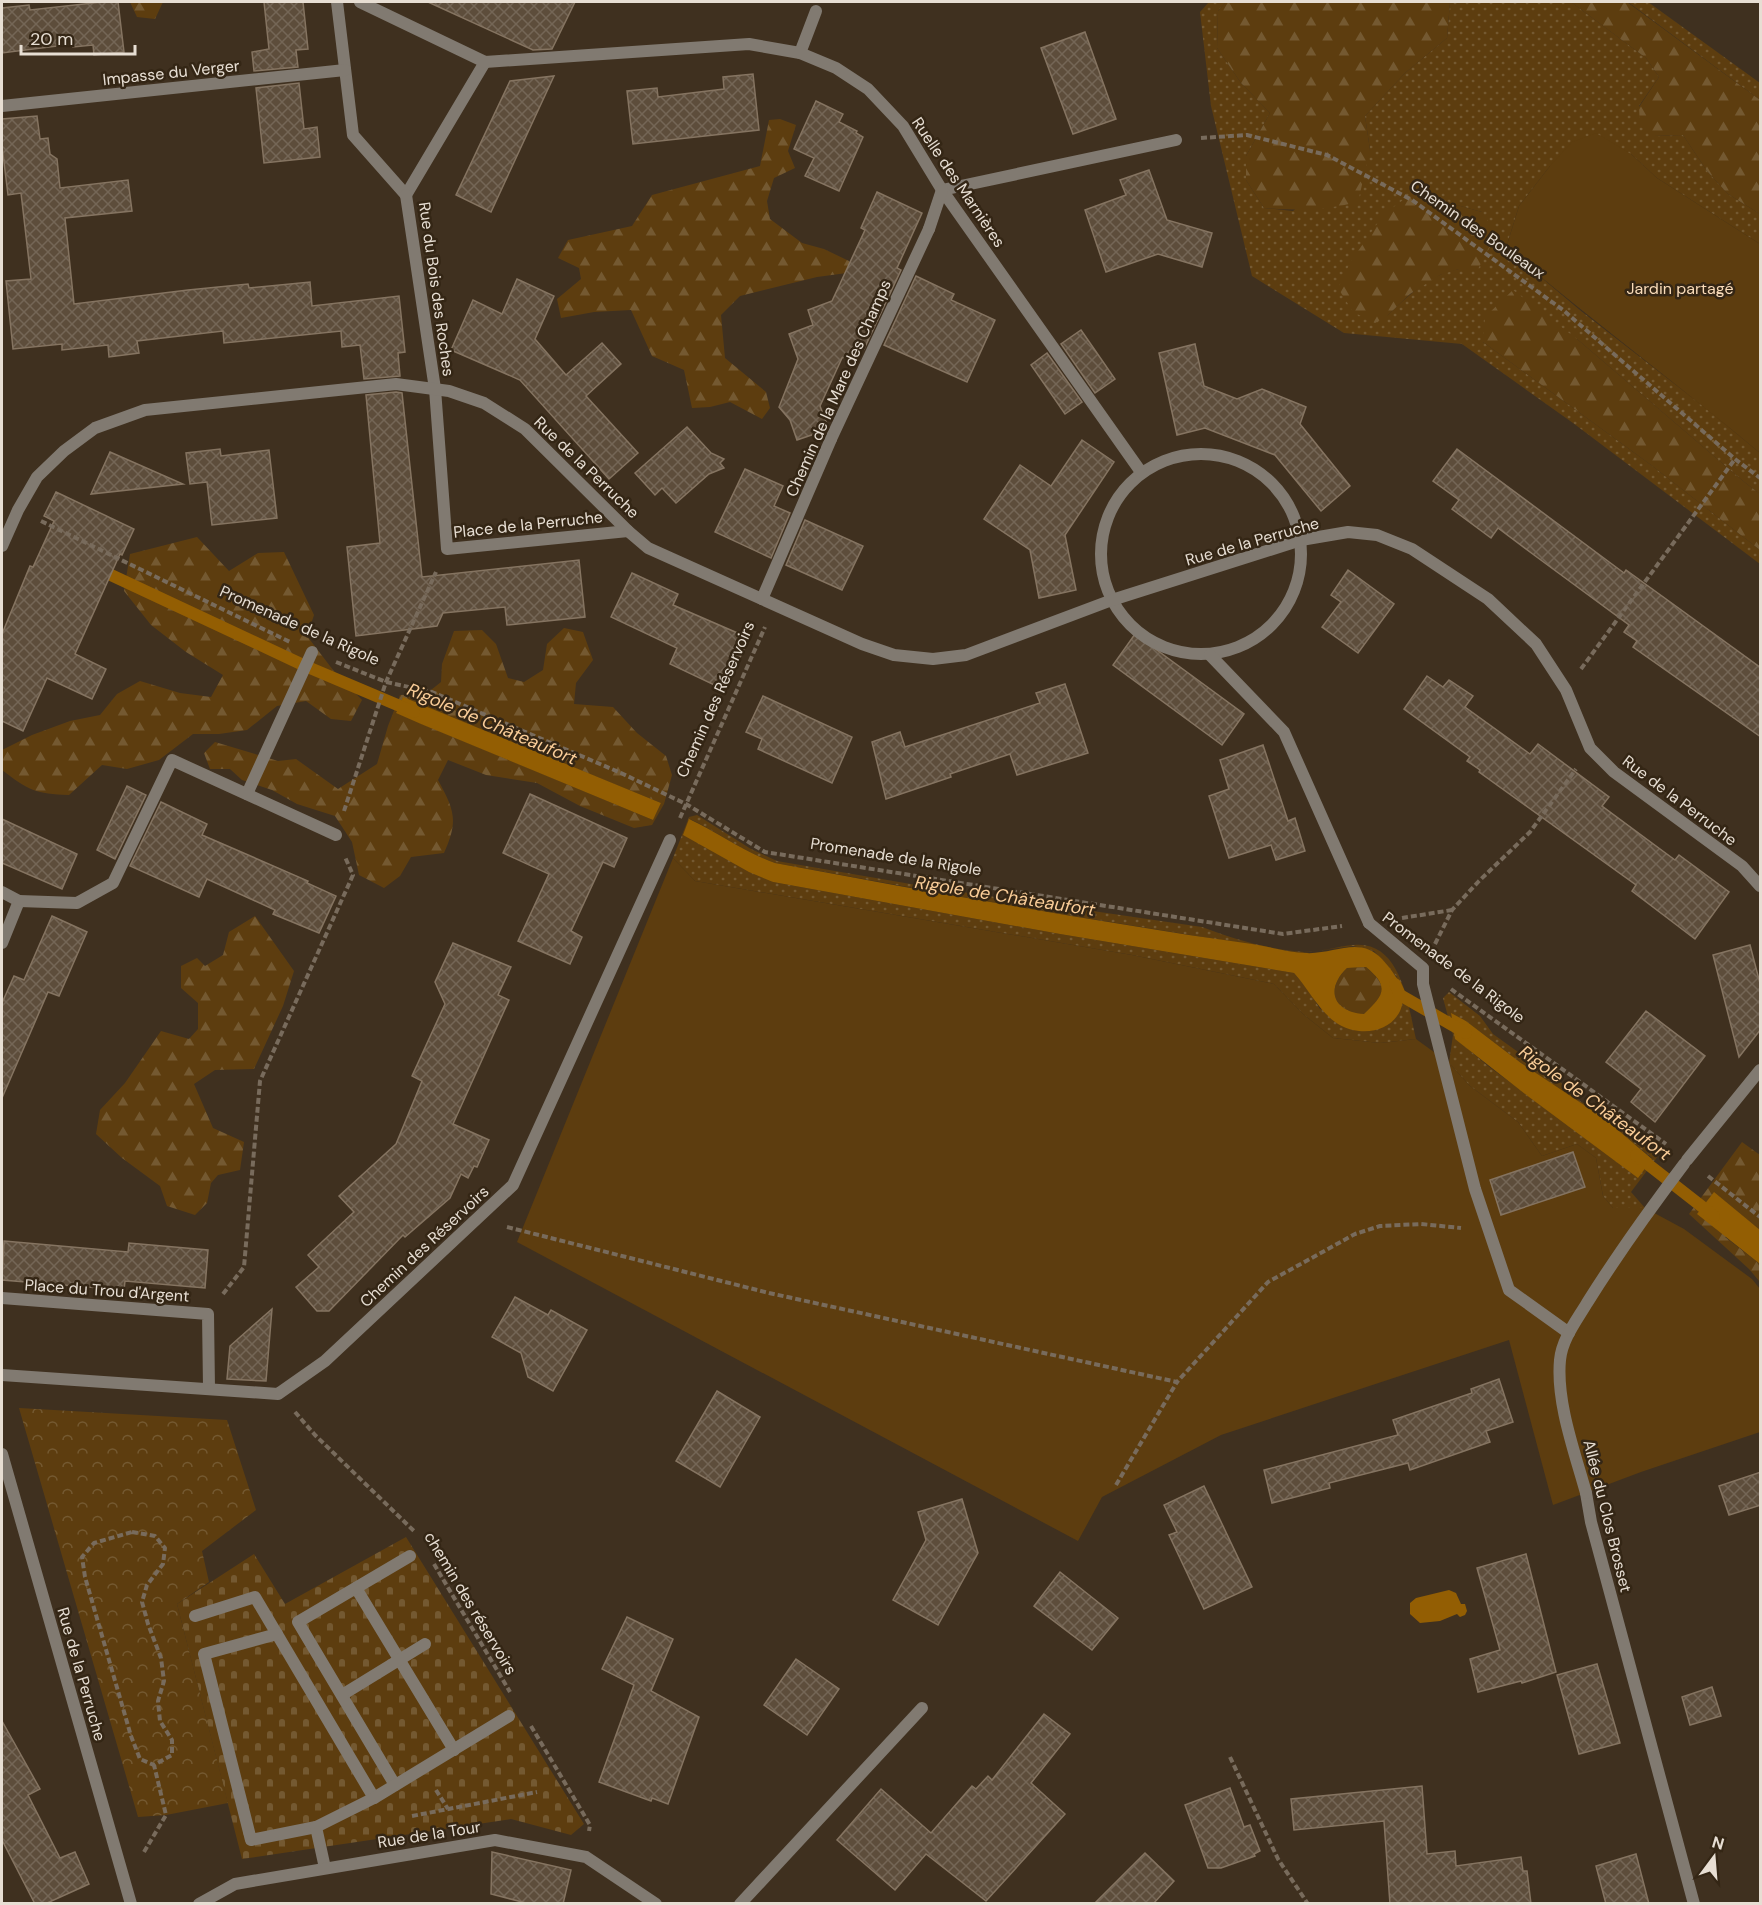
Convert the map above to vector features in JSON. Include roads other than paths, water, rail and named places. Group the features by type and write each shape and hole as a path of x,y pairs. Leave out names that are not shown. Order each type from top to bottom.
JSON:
{"street":[{"path":"337,2 353,135 406,195 486,62 360,2"},
{"path":"800,53 816,11"},
{"name":"Ruelle des Marnières","path":"486,62 748,44 800,53 836,68 868,89 903,126 942,190 1141,472"},
{"name":"Impasse du Verger","path":"2,106 345,70"},
{"path":"942,190 1176,140"},
{"name":"Chemin de la Mare des Champs","path":"762,599 831,439 929,229 942,190"},
{"name":"Rue du Bois des Roches","path":"406,195 435,389"},
{"name":"Rue de la Perruche","path":"2,546 18,510 37,477 64,451 95,428 146,410 396,384 448,391 484,403 525,429 648,548 862,644 894,655 933,658 966,655 1112,600 1302,540 1348,532 1377,535 1412,549 1488,599 1536,644 1566,690 1590,748 1614,772 1742,866 1761,886"},
{"name":"Place de la Perruche","path":"435,389 447,549 628,531"},
{"path":"1197,453 1227,456 1254,468 1277,487 1293,512 1302,540 1302,564 1297,586 1287,608 1272,626 1254,640 1233,650 1210,655 1180,653 1153,642 1129,624 1112,600 1101,564 1101,545 1107,517 1121,492 1141,472 1168,458 1178,456 1197,453"},
{"path":"247,795 312,652"},
{"name":"Promenade de la Rigole","path":"1210,655 1284,732 1369,923 1423,968 1423,984 1475,1189 1509,1290 1569,1333"},
{"path":"2,892 20,901 77,903 114,883 172,760 336,835"},
{"name":"Chemin des Réservoirs","path":"209,1388 278,1394 325,1361 513,1185 670,840"},
{"path":"2,943 20,901"},
{"name":"Allée du Clos Brosset","path":"1694,1904 1591,1522 1586,1493 1563,1407 1560,1359 1569,1333 1634,1231 1686,1162 1761,1070"},
{"name":"Place du Trou d'Argent","path":"2,1298 208,1314 209,1388"},
{"path":"2,1375 209,1388"},
{"name":"Rue de la Perruche","path":"2,1454 131,1904"},
{"path":"395,1785 298,1622 411,1556"},
{"path":"356,1588 454,1750"},
{"path":"195,1616 255,1597 374,1798"},
{"path":"277,1634 204,1654 251,1840 316,1827 374,1798 509,1716"},
{"path":"342,1695 425,1644"},
{"path":"740,1904 922,1708"},
{"path":"316,1827 326,1868"},
{"name":"Rue de la Tour","path":"199,1904 235,1884 495,1839 586,1857 656,1904"}],"waterway":[{"name":"Rigole de Châteaufort","path":"96,568 301,664"},
{"name":"Rigole de Châteaufort","path":"310,668 414,712"},
{"name":"Rigole de Châteaufort","path":"1395,984 1400,995 1466,1033"},
{"name":"Rigole de Châteaufort","path":"1636,1155 1714,1216"}],"park label":[{"name":"Jardin partagé","path":"1680,288"}]}
